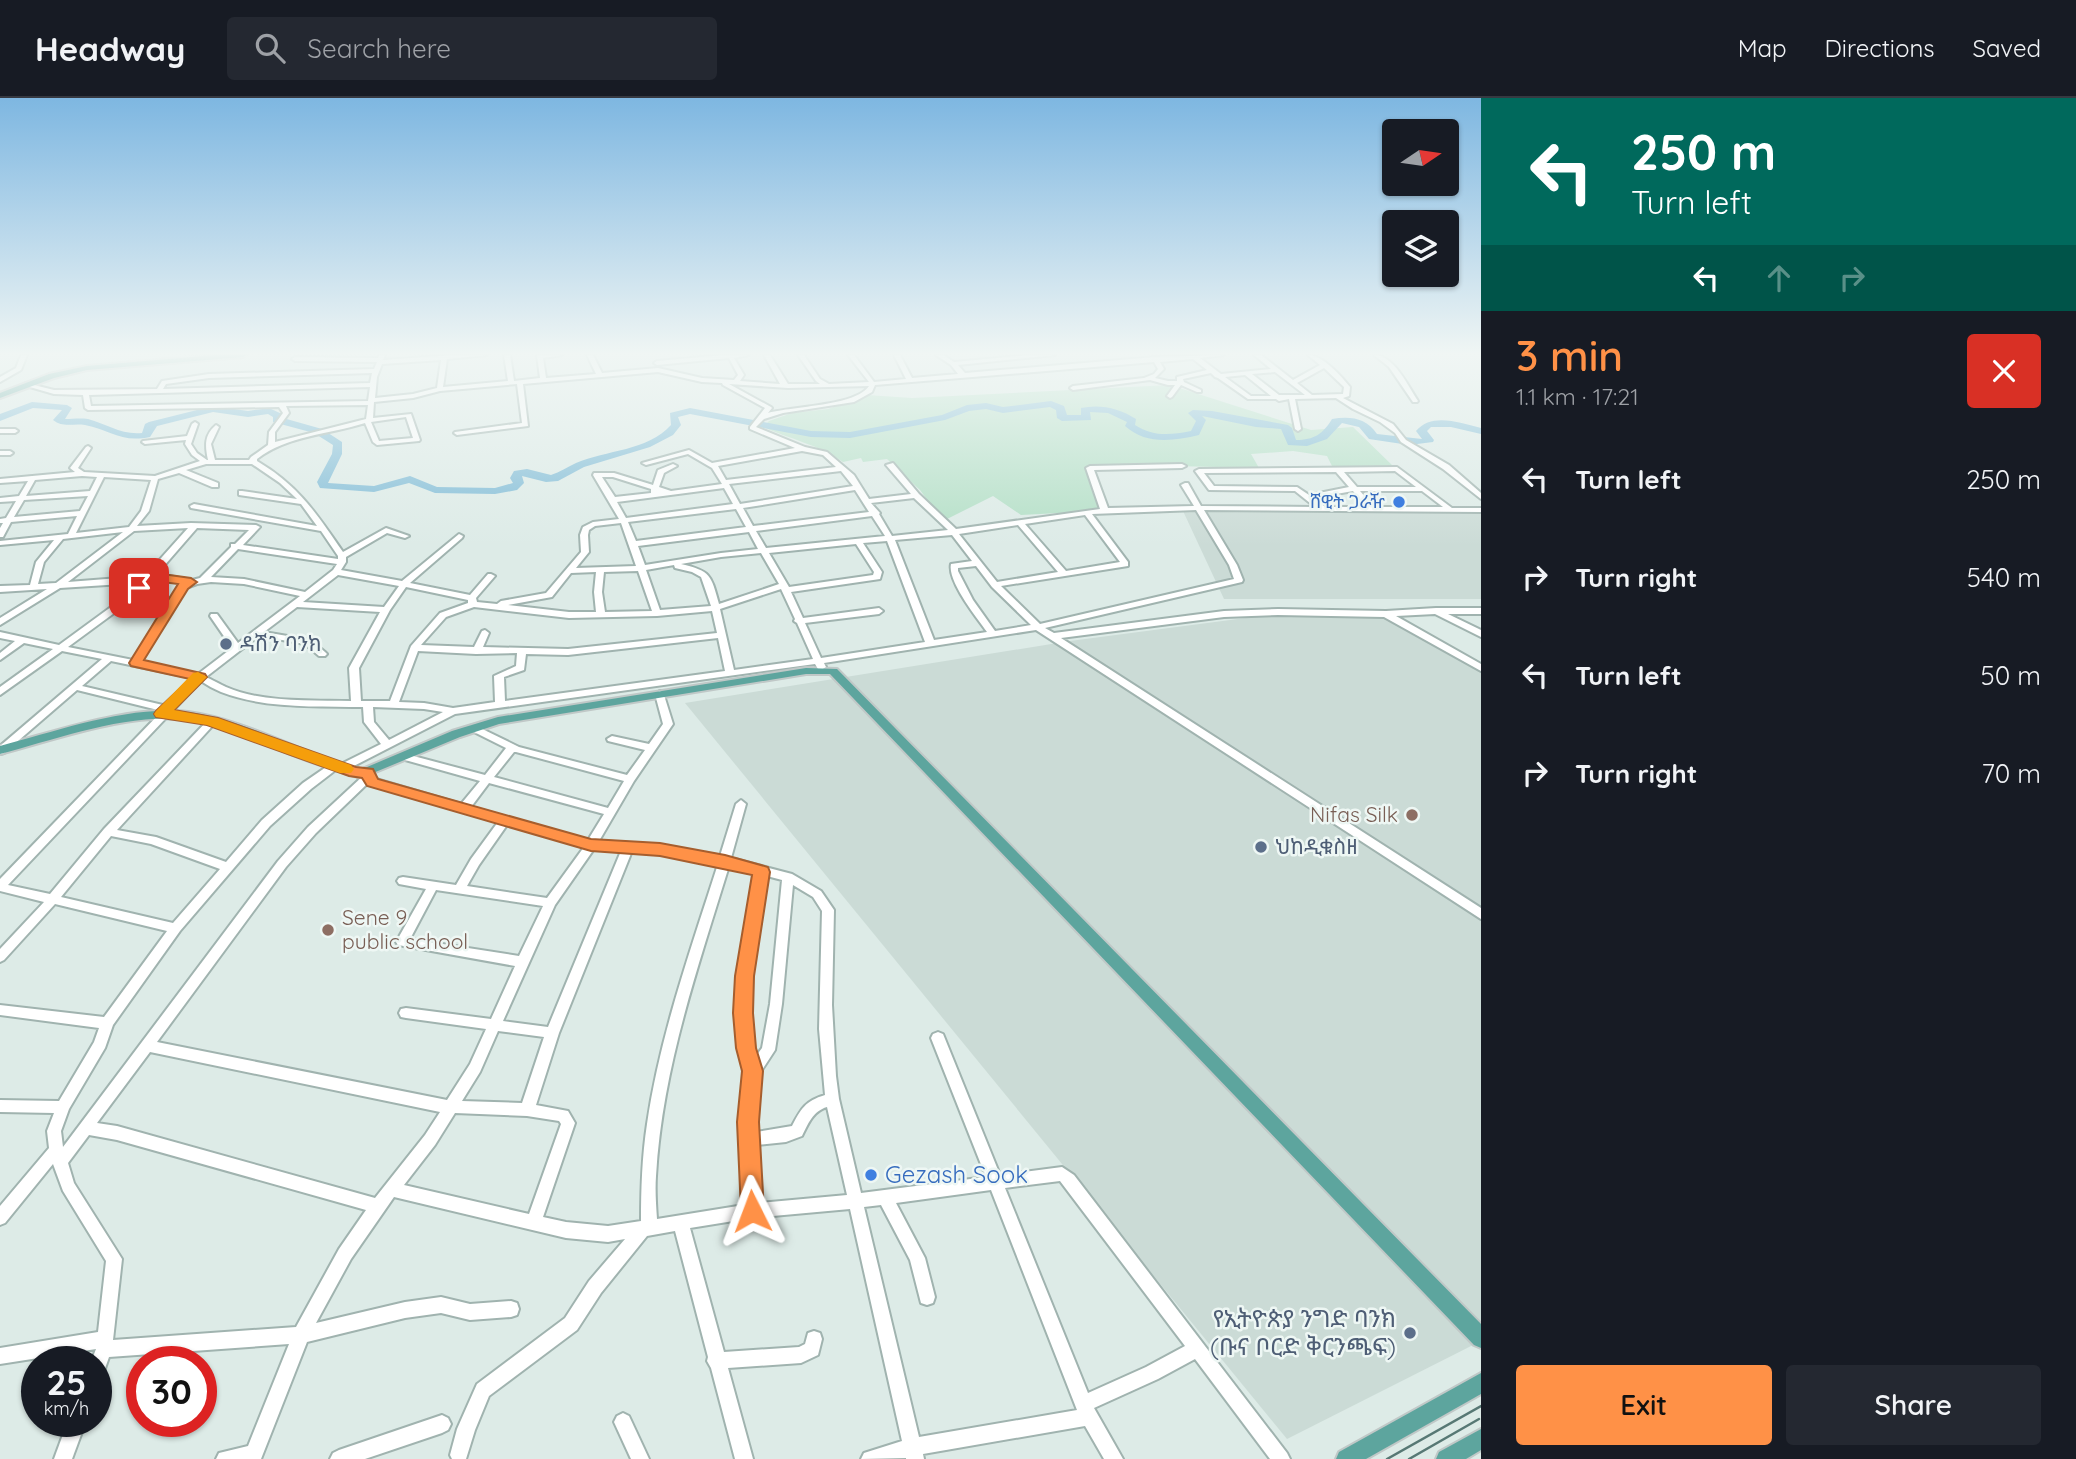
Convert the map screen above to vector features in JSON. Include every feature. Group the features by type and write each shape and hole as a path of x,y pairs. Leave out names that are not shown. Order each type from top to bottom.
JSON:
{"main road":[{"path":"1,750 165,712 212,721 368,775 402,756 474,728 531,714 820,665 840,675 1481,1338"},
{"path":"1346,1459 1481,1383"},
{"path":"1447,1459 1481,1440"}],"street":[{"path":"271,447 272,432 283,419"},
{"path":"253,462 257,454 309,433 385,419"},
{"path":"368,421 379,444 417,440 410,419"},
{"path":"457,433 526,425 525,419"},
{"path":"756,422 759,419"},
{"path":"756,422 766,419"},
{"path":"1296,419 1298,429"},
{"path":"1382,419 1402,438 1446,467 1481,497"},
{"path":"756,422 803,449 825,453 858,487 890,538 930,643"},
{"path":"195,424 188,444 194,454 209,462"},
{"path":"209,462 208,444 216,427"},
{"path":"0,431 15,430"},
{"path":"145,442 190,438"},
{"path":"82,474 74,468 88,448"},
{"path":"712,466 803,449"},
{"path":"646,463 689,452 712,466 739,506 784,588 820,665"},
{"path":"0,453 10,453"},
{"path":"0,481 82,474 155,478 209,462 253,462 288,483 323,528 342,559"},
{"path":"890,464 916,496 954,533 995,585 1038,627 1481,914"},
{"path":"654,492 661,472 673,466"},
{"path":"1105,511 1090,468 1182,466"},
{"path":"612,500 654,492 671,493 842,468"},
{"path":"1338,469 1372,510"},
{"path":"1323,509 1297,489 1212,488 1199,471 1397,469 1405,472 1421,489 1451,509"},
{"path":"181,471 215,485"},
{"path":"70,537 102,475"},
{"path":"654,492 614,475 597,475 623,520 644,568 657,613"},
{"path":"0,535 4,520 22,498 33,478"},
{"path":"0,622 59,584 130,531 145,511 155,478"},
{"path":"0,635 200,677 207,682 250,696 309,702 394,703 453,711 730,671 820,665 930,643 1038,627 1239,580 1185,485"},
{"path":"492,605 549,595 585,552 583,533 587,526 858,487"},
{"path":"1310,497 1352,489 1421,489"},
{"path":"0,500 93,493"},
{"path":"243,493 304,502"},
{"path":"867,501 916,496"},
{"path":"194,506 263,520 323,528"},
{"path":"570,571 644,568 720,555 954,533 1105,511 1197,508 1481,510"},
{"path":"4,520 82,513"},
{"path":"633,544 876,513"},
{"path":"995,585 1125,564 1087,513"},
{"path":"203,580 234,546 263,520"},
{"path":"1019,522 1064,574"},
{"path":"0,692 118,606 148,578 194,526"},
{"path":"0,543 194,526 254,528"},
{"path":"176,928 0,886 200,677 336,572 342,559 386,530 405,536"},
{"path":"356,702 354,668 386,610 405,583 459,536"},
{"path":"34,585 40,562 60,538"},
{"path":"336,572 405,583 472,601 548,614 657,613 714,608 784,588 877,578 878,572 859,541"},
{"path":"234,546 342,559"},
{"path":"977,563 954,566 954,572 992,634"},
{"path":"676,564 695,569 707,578 712,587 714,608 730,671"},
{"path":"600,571 598,592 601,615"},
{"path":"394,703 414,648 443,615 472,601 491,576"},
{"path":"0,589 169,577 191,582"},
{"path":"136,663 183,586 191,582 232,581 308,595"},
{"path":"297,604 386,610"},
{"path":"799,621 879,611"},
{"path":"1436,611 1481,634"},
{"path":"1054,636 1224,614 1481,611"},
{"path":"0,613 15,612"},
{"path":"1386,614 1481,668"},
{"path":"214,616 236,647"},
{"path":"257,632 308,642 322,654"},
{"path":"476,651 485,633"},
{"path":"414,648 568,652 720,635"},
{"path":"0,657 23,639"},
{"path":"500,704 499,676 521,668 522,651"},
{"path":"1,750 109,658"},
{"path":"75,687 165,712"},
{"path":"225,1459 253,1457 301,1335 345,1254 378,1206 430,1140 475,1068 550,903 591,845 630,779 668,724 660,694"},
{"path":"369,703 367,721 374,733 387,744"},
{"path":"105,1344 114,1259 68,1186 58,1156 54,1131 63,1107 100,1044 107,1023 176,928 266,823 307,786 339,767 453,711"},
{"path":"0,957 53,899 108,832 212,721"},
{"path":"474,728 512,747 630,779"},
{"path":"612,738 651,748"},
{"path":"465,807 512,747"},
{"path":"402,756 610,812"},
{"path":"0,1218 85,1128 282,864 368,775 372,782 591,845 629,846 725,861 788,877 817,894 828,910 825,1000 827,1068 914,1453"},
{"path":"459,1455 466,1429 483,1390 571,1324 595,1287 645,1229 646,1188 668,1054 741,804"},
{"path":"460,888 504,821"},
{"path":"108,832 152,840 228,867"},
{"path":"527,1110 552,1033 629,846"},
{"path":"752,1211 748,1106 753,1071 746,1048 744,976 762,872"},
{"path":"753,1071 768,1050 770,1039 788,877"},
{"path":"403,881 550,903"},
{"path":"433,886 402,942 523,961"},
{"path":"0,1010 107,1023"},
{"path":"406,1013 552,1033"},
{"path":"938,1038 1086,1410 1115,1459"},
{"path":"147,1046 352,1090 452,1106 563,1115 568,1123 534,1222"},
{"path":"748,1139 786,1135 797,1131 807,1113 816,1104 832,1099"},
{"path":"0,1106 63,1107"},
{"path":"85,1128 117,1133 378,1206"},
{"path":"391,1189 566,1230 608,1234 681,1225 752,1211 995,1184 1056,1174 1069,1180 1281,1459"},
{"path":"885,1197 917,1258 927,1297"},
{"path":"681,1225 715,1361 744,1459"},
{"path":"0,1356 105,1344 301,1335 405,1310 441,1306 470,1311 511,1309"},
{"path":"715,1361 801,1355 812,1349 814,1339"},
{"path":"870,1459 914,1453 1086,1410 1196,1349"},
{"path":"623,1422 640,1459"},
{"path":"339,1459 442,1424"},
{"path":"63,1459 71,1437"}],"shaded area":[{"path":"1183,511 1481,513 1481,599 1224,599"},
{"path":"1390,616 1481,669 1481,1341 1287,1439 685,703 1070,641 1253,617"}],"green space":[{"path":"776,419 1275,419 1311,430 1353,427 1393,466 1333,468 1327,456 1293,451 1251,454 1259,468 1090,464 1108,507 1078,512 1021,515 993,496 943,521 920,490 887,459 863,462 861,458 843,462 814,447 763,427"}],"waterway":[{"path":"60,419 58,420 65,422 86,422 129,436 146,435 149,426 175,419"},
{"path":"278,419 318,431 338,444 337,454 322,482 324,486 374,489 410,479 435,490 495,491 513,488 519,483 515,478 518,473 550,479 580,465 647,445 669,433 676,425 674,419"},
{"path":"730,419 811,434 850,435 937,419"},
{"path":"1128,419 1132,421 1130,426 1138,431 1161,438 1195,433 1199,419"},
{"path":"1232,419 1287,428 1292,443 1318,440 1328,433 1336,421 1342,420 1363,424 1373,437 1409,442 1429,440 1421,431 1428,424 1451,424 1481,431"}],"tram line":[{"path":"1387,1459 1481,1406"},
{"path":"1409,1459 1479,1419"}],"slow traffic":[{"path":"198,676 200,677 162,714 212,721 346,769"}],"place":[{"name":"ሸዊት ጋራዥ","path":"1399,502"},
{"name":"ዳሽን ባንክ","path":"226,644"},
{"name":"Nifas Silk","path":"1412,815"},
{"name":"ህከዲቁስዘ","path":"1261,847"},
{"name":"Sene 9 public school","path":"328,930"},
{"name":"Gezash Sook","path":"871,1175"},
{"name":"የኢትዮጵያ ንግድ ባንክ (ቡና ቦርድ ቅርንጫፍ)","path":"1410,1333"}],"route":[{"path":"139,588 148,578 155,577 191,582 183,586 136,663 200,677 162,714 212,721 361,774 368,773 372,782 591,845 660,849 725,861 762,872 744,976 746,1048 753,1071 748,1106 752,1211"}]}
